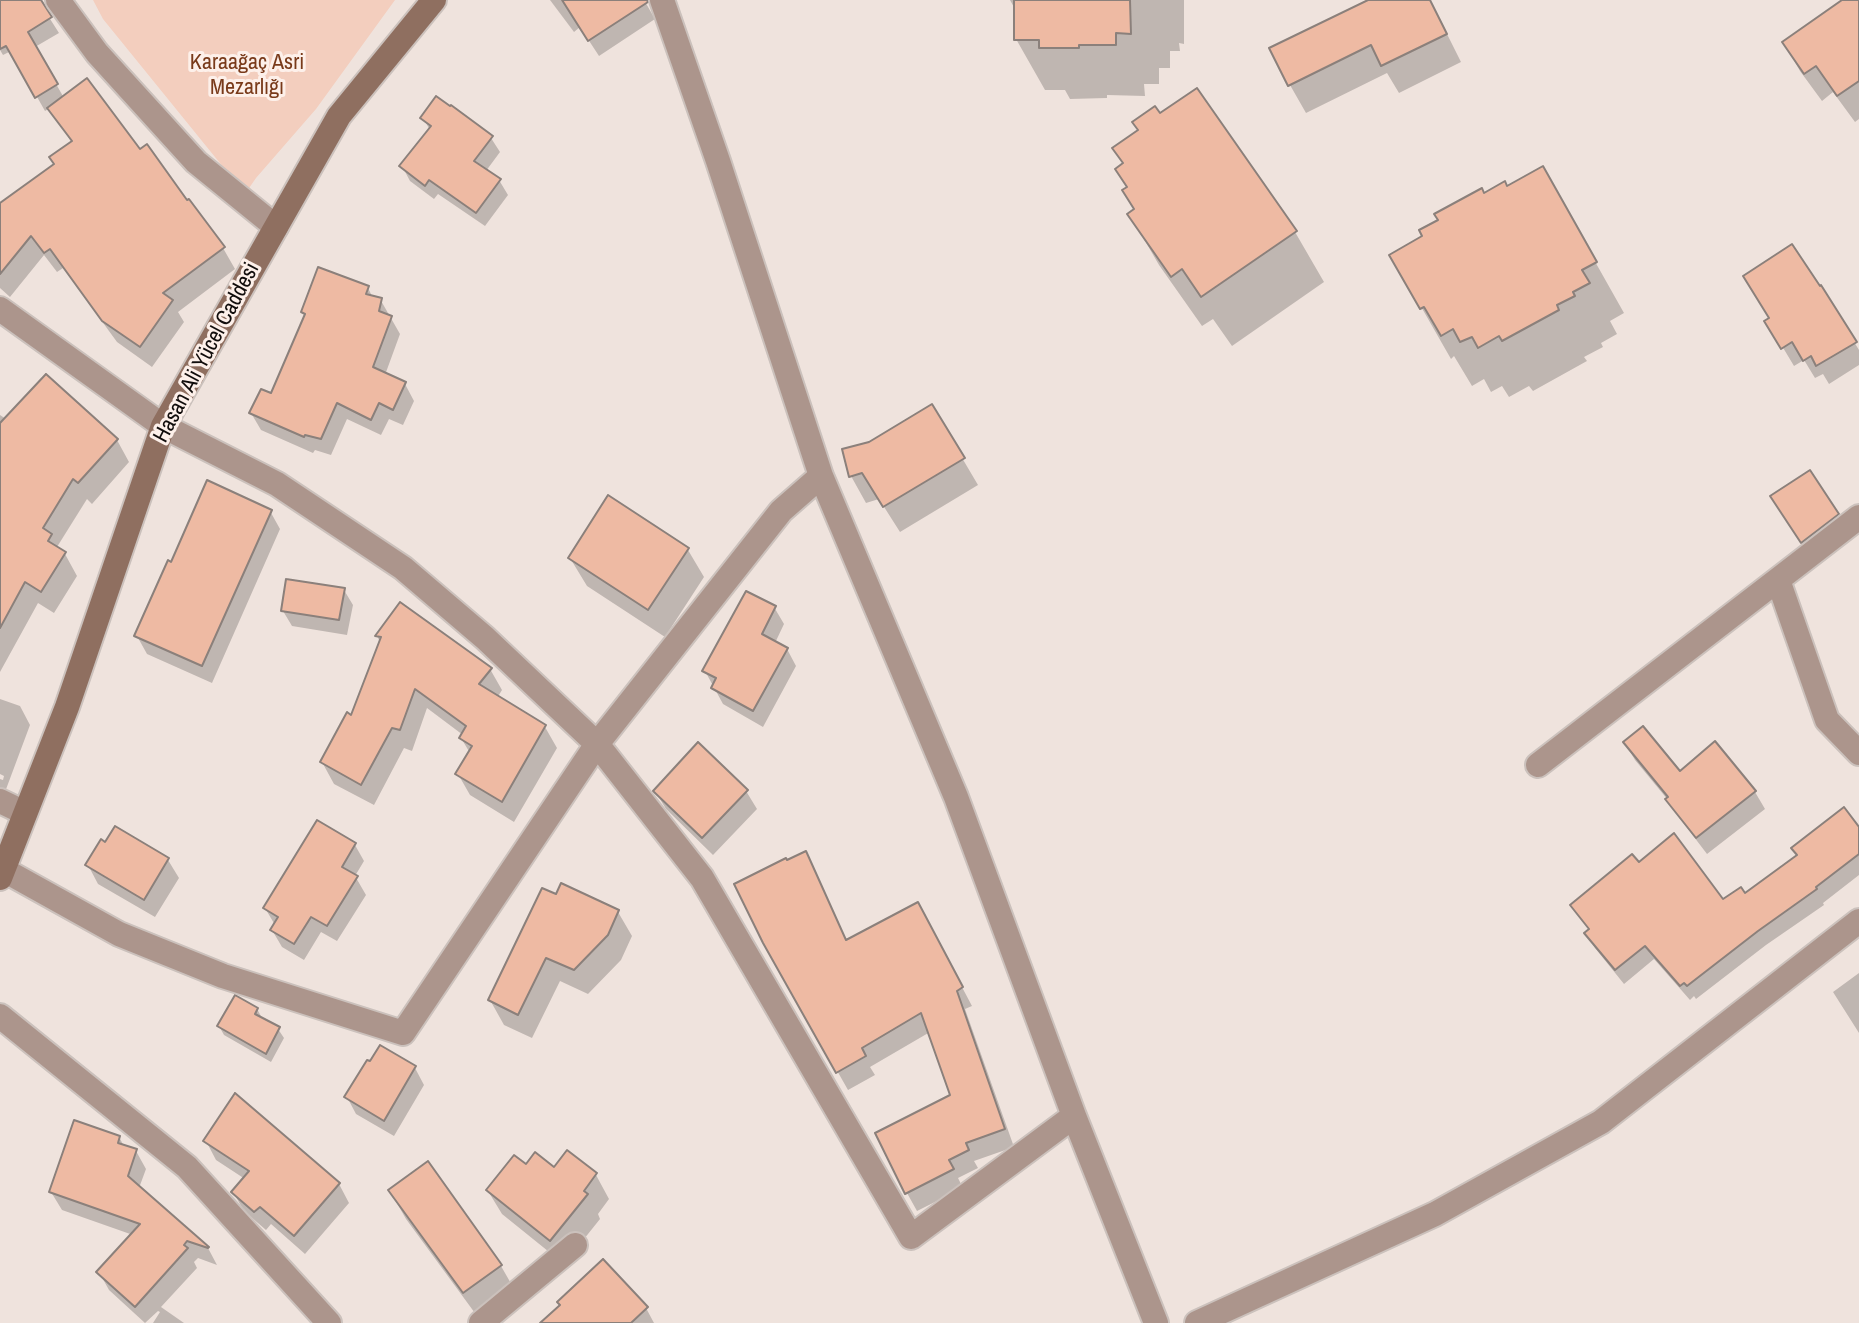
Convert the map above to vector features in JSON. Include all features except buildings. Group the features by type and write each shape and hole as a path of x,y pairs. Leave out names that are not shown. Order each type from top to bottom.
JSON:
{"street":[{"path":"58,0 97,53 196,162 276,227"},
{"name":"Hasan Ali Yücel Caddesi","path":"1,873 67,707 163,426 339,116 434,0"},
{"path":"662,0 821,476 956,797 1074,1116 1156,1323"},
{"path":"0,309 163,426 277,484 403,568 485,638 597,744 702,878 911,1237 1074,1116"},
{"path":"1,873 119,934 223,976 403,1033 597,744 781,511 821,476"},
{"path":"1538,765 1859,517"},
{"path":"1778,580 1827,720 1859,753"},
{"path":"0,801 25,813"},
{"path":"1197,1323 1435,1214 1601,1122 1859,921"},
{"path":"0,1016 187,1167 329,1323"},
{"path":"481,1323 575,1245"}],"green space":[{"name":"Karaağaç Asri Mezarlığı","path":"93,0 395,0 316,109 245,194 103,19"}]}
